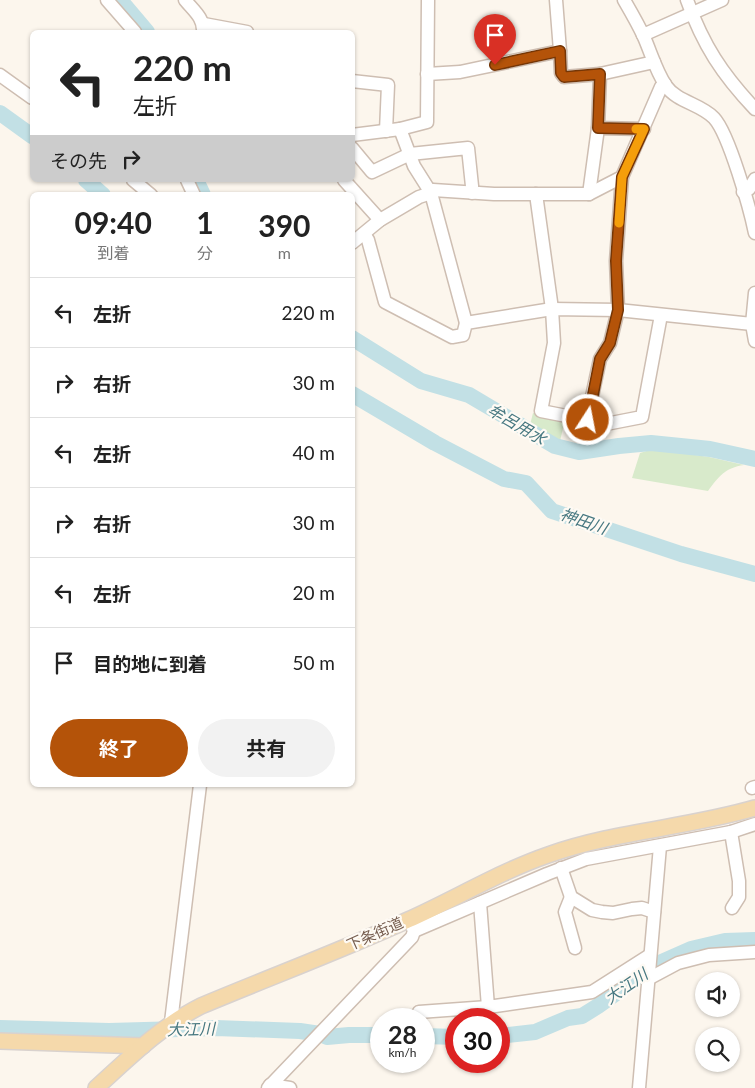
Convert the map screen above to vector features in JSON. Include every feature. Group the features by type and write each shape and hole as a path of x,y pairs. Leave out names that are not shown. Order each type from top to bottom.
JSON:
{"main road":[{"name":"下条街道","path":"96,1088 169,1024 201,1006 339,950 412,925 466,891 529,862 568,848 755,808"},
{"path":"0,1041 147,1042"}],"street":[{"path":"107,0 133,30"},
{"path":"185,0 204,28 226,30"},
{"path":"355,136 400,129 427,122 428,0"},
{"path":"556,0 561,73 564,77 600,74 654,62"},
{"path":"624,0 669,90 698,106 714,118 729,147 755,233"},
{"path":"687,0 696,26 711,54 733,86 755,109"},
{"path":"643,35 722,0"},
{"path":"427,74 460,72 560,51"},
{"path":"589,194 598,128 600,74"},
{"path":"0,75 30,97"},
{"path":"355,81 388,85 386,131"},
{"path":"588,420 600,359 610,343 618,310 616,261 622,177 665,84"},
{"path":"598,128 644,129"},
{"path":"364,234 368,240 385,302 452,337 463,335 466,323 431,193 414,166 400,129"},
{"path":"355,152 372,172 410,154 468,148 472,193"},
{"path":"355,241 380,220 434,190 472,193 589,194 622,177"},
{"path":"743,192 749,189 755,179"},
{"path":"136,182 148,192"},
{"path":"346,182 355,192"},
{"path":"355,192 380,220"},
{"path":"536,194 552,309 554,343 541,411 606,424 642,417 661,315"},
{"path":"755,293 755,341"},
{"path":"466,323 552,309 618,310 754,323"},
{"path":"169,1024 200,787"},
{"path":"704,820 708,837"},
{"path":"269,1087 412,937 412,925 477,905 560,868 599,856 708,837 755,824"},
{"path":"731,832 739,881 738,897 732,908"},
{"path":"638,1088 660,846"},
{"path":"560,868 572,897 581,904 602,912 613,913 632,908 642,908 654,912"},
{"path":"466,891 477,905 488,1007"},
{"path":"572,897 565,912 575,948"},
{"path":"648,979 678,963 701,957 755,952"},
{"path":"435,1011 488,1007 592,992 650,955"},
{"path":"269,1087 290,1088"}],"green space":[{"path":"533,413 565,420 560,441 554,440 530,425"},
{"path":"653,449 709,457 744,465 727,471 708,491 632,478 640,453"}],"waterway":[{"name":"牟呂用水","path":"120,0 145,30"},
{"name":"神田川","path":"0,113 30,135"},
{"name":"神田川","path":"88,182 100,192"},
{"name":"牟呂用水","path":"197,182 202,192"},
{"name":"牟呂用水","path":"355,340 421,381 469,395 555,446 579,452 651,443 710,449 755,459"},
{"name":"神田川","path":"355,396 435,443 504,479 526,483 552,511 681,554 755,574"},
{"name":"大江川","path":"510,1035 535,1032 568,1018 582,1016 657,964 691,949 725,941 755,940"},
{"name":"大江川","path":"0,1028 109,1031 216,1028 300,1031 327,1037 370,1035"},
{"name":"大江川","path":"435,1036 445,1037"}],"slow traffic":[{"path":"619,223 622,177 644,129 636,129"}],"route":[{"path":"495,65 560,51 561,73 564,77 600,74 598,128 644,129 622,177 616,261 618,310 610,343 600,359 588,420"}]}
